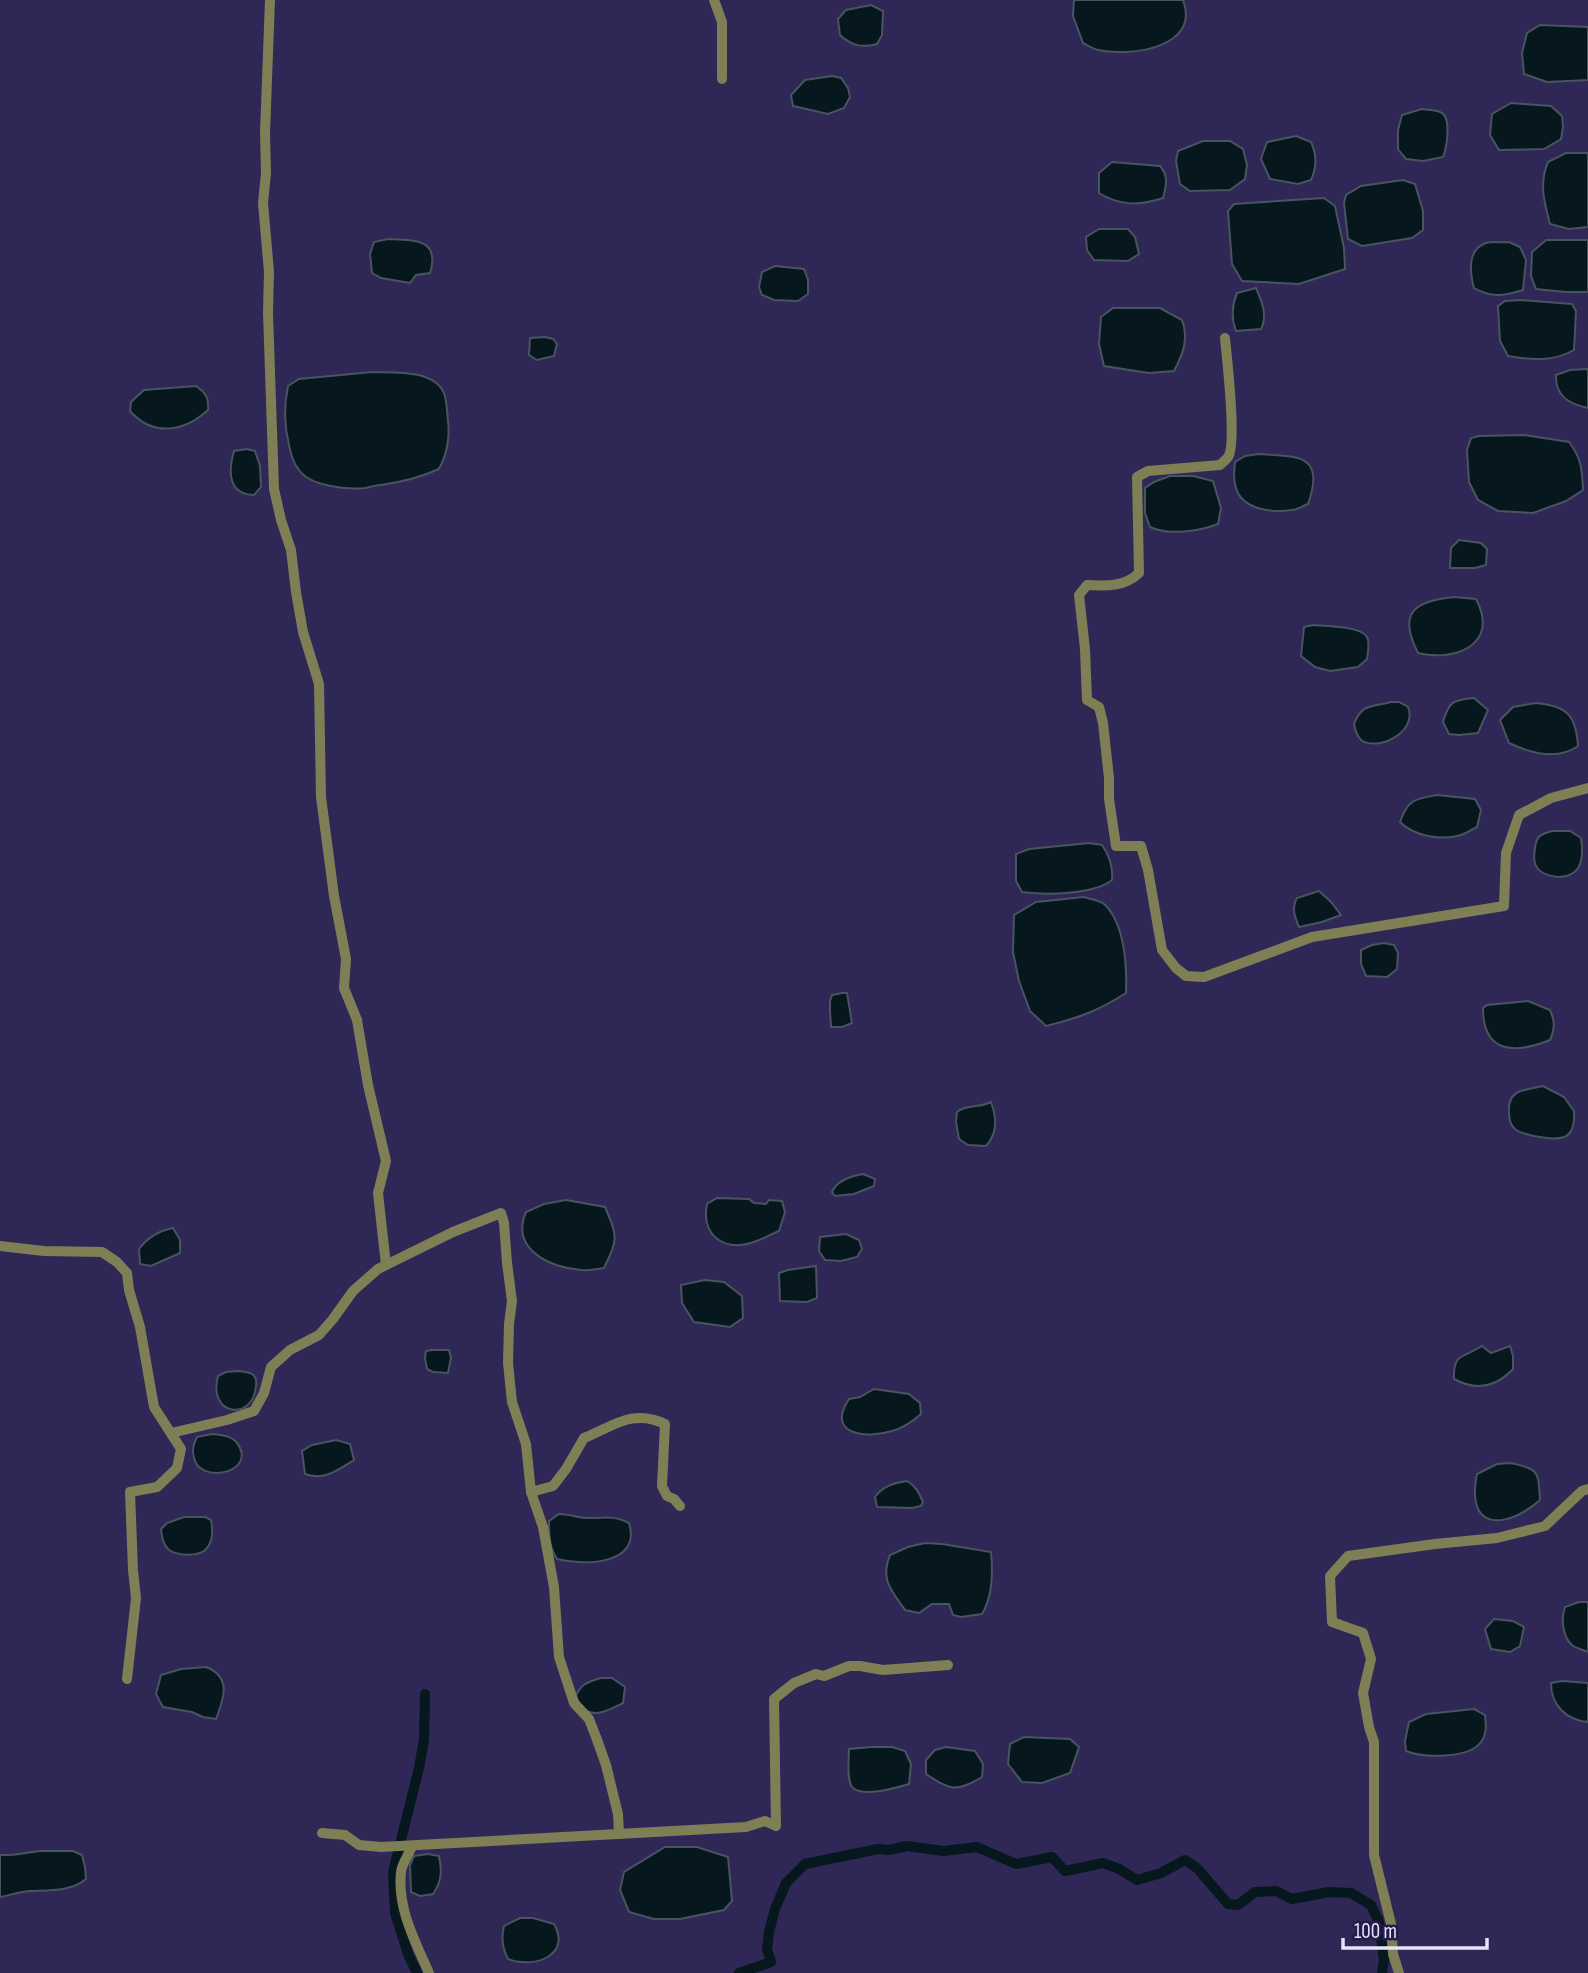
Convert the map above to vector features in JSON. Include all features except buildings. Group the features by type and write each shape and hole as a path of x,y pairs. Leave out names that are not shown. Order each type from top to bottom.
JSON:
{"street":[{"path":"270,0 263,203 269,272 274,489 291,550 303,632 319,684 321,797 334,896 346,959 344,988 357,1020 368,1085 387,1161 378,1193 386,1265"},
{"path":"714,0 722,22 722,79"},
{"path":"1225,338 1232,430 1232,446 1228,458 1220,465 1148,471 1137,477 1139,573 1132,580 1111,586 1087,585 1079,595 1086,649 1087,700 1099,706 1103,723 1116,846 1141,846 1162,950 1176,968 1186,976 1205,977 1312,936 1504,906 1506,853 1519,815 1551,798 1588,788"},
{"path":"171,1433 254,1411 264,1393 271,1367 290,1350 319,1335 353,1291 378,1269 462,1228 501,1213 512,1301 508,1363 512,1402 526,1444 531,1492 543,1527 554,1587 559,1657 574,1703 589,1719 606,1765 618,1814 619,1834"},
{"path":"0,1246 44,1251 102,1252 127,1273 154,1407 181,1449 177,1468 157,1487 130,1492 136,1598 127,1679"},
{"path":"531,1492 553,1486 584,1438 628,1418 653,1418 665,1423 662,1486 667,1496 680,1506"},
{"path":"1399,1973 1393,1954 1391,1924 1374,1855 1374,1742 1363,1693 1371,1659 1363,1633 1332,1622 1330,1576 1348,1556 1497,1538 1545,1526 1582,1491 1588,1489"},
{"path":"322,1833 345,1835 359,1845 381,1847 746,1827 765,1821 776,1826 774,1699 794,1683 816,1674 824,1676 849,1666 883,1670 948,1665"},
{"path":"412,1846 401,1868 401,1901 429,1973"}],"shaded area":[{"path":"1074,0 1183,0 1186,16 1182,29 1159,46 1127,52 1098,50 1083,43 1073,16"},
{"path":"871,5 883,11 882,35 877,44 857,45 840,35 838,19 846,10"},
{"path":"1540,25 1588,27 1588,80 1547,82 1524,74 1522,53 1527,33"},
{"path":"832,76 841,78 848,88 850,97 844,108 828,114 793,106 791,95 805,80"},
{"path":"1511,103 1551,106 1562,116 1561,139 1544,149 1499,150 1490,135 1492,114"},
{"path":"1422,109 1438,111 1444,115 1448,132 1445,152 1443,157 1423,161 1406,159 1398,149 1398,130 1402,115"},
{"path":"1296,136 1311,142 1313,147 1316,161 1311,180 1298,184 1270,179 1261,159 1267,142"},
{"path":"1203,141 1230,141 1243,149 1247,165 1245,179 1230,190 1190,191 1180,184 1176,161 1178,151"},
{"path":"1566,153 1588,153 1588,227 1569,229 1550,224 1543,193 1545,170 1548,162"},
{"path":"1112,162 1160,166 1166,178 1163,198 1130,203 1099,193 1099,173"},
{"path":"1403,180 1415,184 1423,211 1423,230 1412,238 1362,246 1348,239 1344,203 1346,195 1361,186"},
{"path":"1324,198 1335,206 1344,248 1345,269 1299,284 1242,281 1232,264 1228,211 1234,204"},
{"path":"1099,229 1128,229 1135,237 1139,254 1128,261 1094,260 1087,250 1086,237"},
{"path":"388,239 415,241 428,247 432,262 430,273 416,275 410,283 381,278 372,273 370,254 374,242"},
{"path":"1546,240 1588,240 1588,292 1536,289 1531,276 1532,252"},
{"path":"1509,242 1520,247 1526,260 1523,290 1498,295 1474,288 1471,262 1475,251 1486,243"},
{"path":"775,266 804,269 808,280 808,294 798,301 774,300 762,295 759,287 762,272"},
{"path":"1256,288 1264,314 1261,329 1236,331 1233,312 1237,293"},
{"path":"1505,301 1572,304 1576,311 1574,350 1558,357 1542,359 1508,356 1500,341 1498,306"},
{"path":"1113,308 1160,308 1182,320 1184,346 1174,371 1149,373 1104,366 1099,344 1101,317"},
{"path":"530,338 553,339 557,344 554,356 537,360 529,355"},
{"path":"1588,369 1588,408 1564,398 1558,388 1556,375 1570,370"},
{"path":"372,372 412,374 439,385 446,399 449,434 439,469 410,479 365,488 339,487 311,480 297,467 291,452 285,415 288,386 299,379"},
{"path":"196,386 206,396 208,410 179,427 158,428 139,419 130,411 131,402 144,390"},
{"path":"1524,435 1569,442 1577,454 1583,490 1566,501 1533,513 1498,511 1478,500 1469,482 1467,450 1471,438"},
{"path":"234,451 255,451 260,466 261,487 254,495 239,491 231,474"},
{"path":"1259,454 1296,458 1310,467 1313,487 1308,504 1294,510 1269,510 1253,506 1241,497 1235,484 1235,462 1245,456"},
{"path":"1170,476 1193,476 1213,481 1221,508 1218,524 1184,532 1150,527 1145,513 1145,488"},
{"path":"1459,540 1481,543 1487,549 1486,565 1450,568 1451,548"},
{"path":"1454,597 1476,599 1482,615 1482,628 1478,638 1459,652 1446,655 1418,653 1409,628 1414,611 1429,602"},
{"path":"1304,627 1342,627 1363,633 1368,642 1367,659 1358,667 1330,671 1315,667 1301,656"},
{"path":"1474,698 1488,710 1478,733 1449,734 1443,722 1447,710 1457,701"},
{"path":"1399,702 1408,707 1410,716 1402,732 1377,743 1361,740 1354,724 1357,717 1364,709"},
{"path":"1536,703 1556,707 1568,714 1575,727 1578,746 1570,751 1544,754 1509,743 1500,720 1513,707"},
{"path":"1437,795 1475,799 1481,810 1477,827 1453,837 1437,837 1420,834 1400,822 1413,801"},
{"path":"1552,831 1570,831 1581,838 1580,865 1572,874 1555,877 1536,867 1534,856 1538,838"},
{"path":"1089,843 1102,845 1109,857 1112,880 1093,889 1081,891 1043,894 1022,892 1016,881 1016,854 1029,849"},
{"path":"1319,891 1341,915 1299,927 1294,909 1297,898"},
{"path":"1084,897 1104,904 1116,922 1125,958 1126,993 1088,1013 1046,1026 1030,1011 1019,981 1013,952 1014,915 1036,902"},
{"path":"1384,943 1394,945 1398,953 1397,969 1387,977 1366,976 1361,964 1361,950"},
{"path":"847,993 852,1023 831,1027 830,1001 832,995"},
{"path":"1528,1001 1550,1010 1554,1025 1550,1040 1537,1045 1513,1048 1495,1042 1484,1023 1483,1008 1487,1005"},
{"path":"1543,1086 1564,1097 1574,1111 1572,1129 1564,1137 1551,1139 1526,1134 1516,1130 1511,1122 1509,1104 1514,1095"},
{"path":"991,1102 995,1125 993,1136 986,1146 968,1145 959,1139 957,1112"},
{"path":"863,1174 875,1179 874,1186 854,1194 835,1196 832,1192 849,1177"},
{"path":"717,1198 749,1199 754,1203 766,1204 769,1200 782,1201 785,1212 779,1231 743,1245 724,1243 711,1233 706,1215 707,1204"},
{"path":"566,1200 605,1207 615,1238 604,1268 584,1270 557,1265 546,1261 528,1246 522,1225 526,1212 544,1204"},
{"path":"173,1228 180,1240 180,1253 151,1266 140,1264 139,1249 142,1245 154,1235"},
{"path":"846,1234 859,1240 862,1249 857,1257 841,1261 825,1260 819,1251 820,1237"},
{"path":"816,1266 817,1298 807,1302 780,1301 779,1273"},
{"path":"705,1280 724,1282 742,1296 743,1318 730,1327 694,1322 682,1303 681,1285"},
{"path":"1482,1346 1491,1353 1510,1346 1513,1369 1500,1380 1485,1385 1470,1385 1454,1379 1457,1360"},
{"path":"449,1350 451,1358 448,1373 427,1369 426,1351"},
{"path":"238,1371 254,1376 256,1386 253,1398 247,1405 232,1410 219,1400 216,1389 218,1376"},
{"path":"874,1389 909,1394 920,1403 921,1414 892,1431 871,1434 852,1432 845,1427 842,1420 849,1399 860,1397"},
{"path":"212,1434 229,1437 238,1444 242,1457 239,1464 224,1472 214,1473 198,1466 193,1452 197,1437"},
{"path":"336,1440 350,1444 354,1460 325,1475 305,1474 302,1451 312,1445"},
{"path":"1511,1463 1527,1467 1536,1473 1540,1500 1514,1517 1491,1520 1483,1515 1477,1506 1477,1474 1497,1464"},
{"path":"907,1481 919,1493 923,1502 921,1506 877,1507 875,1497 882,1490"},
{"path":"559,1514 584,1518 612,1518 629,1523 631,1537 627,1547 619,1555 595,1562 557,1559 549,1536 549,1521"},
{"path":"184,1517 205,1517 211,1520 211,1538 204,1551 183,1554 173,1552 165,1546 161,1529 167,1523"},
{"path":"925,1543 991,1552 991,1584 982,1614 961,1617 953,1615 949,1604 932,1604 919,1613 905,1610 888,1584 887,1563 890,1555"},
{"path":"1588,1602 1588,1652 1572,1645 1563,1627 1565,1607"},
{"path":"1494,1619 1513,1621 1524,1627 1520,1646 1510,1652 1491,1649 1485,1629"},
{"path":"206,1667 220,1676 223,1682 223,1696 216,1719 163,1707 156,1694 161,1675 181,1669"},
{"path":"601,1678 612,1678 625,1687 623,1703 602,1712 591,1713 582,1707 576,1696 583,1686"},
{"path":"1551,1683 1588,1683 1588,1722 1567,1715 1557,1704"},
{"path":"1474,1709 1485,1715 1486,1726 1483,1739 1475,1748 1445,1756 1406,1751 1409,1722 1426,1714"},
{"path":"1024,1737 1070,1739 1079,1747 1070,1773 1042,1783 1022,1782 1008,1764 1010,1744"},
{"path":"892,1747 905,1751 911,1764 909,1784 872,1792 853,1788 849,1775 849,1749"},
{"path":"946,1747 975,1751 983,1764 982,1777 966,1786 953,1788 926,1774 926,1760 935,1750"},
{"path":"665,1847 697,1847 728,1857 732,1901 724,1910 680,1919 654,1919 629,1912 620,1890 624,1872"},
{"path":"73,1851 82,1855 86,1879 66,1888 25,1891 0,1897 0,1855"},
{"path":"414,1856 439,1856 440,1876 433,1894 420,1896 411,1892 410,1865"},
{"path":"520,1918 533,1918 554,1924 558,1944 554,1952 538,1961 518,1962 508,1959 503,1943 504,1926"}],"waterway":[{"path":"417,1973 395,1913 393,1872 419,1768 424,1740 425,1694"},
{"path":"739,1973 771,1962 767,1949 775,1909 786,1883 805,1864 907,1846 943,1851 977,1847 1016,1864 1052,1857 1065,1871 1103,1863 1137,1880 1161,1873 1185,1860 1197,1868 1228,1904 1238,1905 1255,1892 1276,1891 1292,1899 1329,1892 1351,1893 1371,1905 1379,1922 1384,1960 1382,1973"}]}
